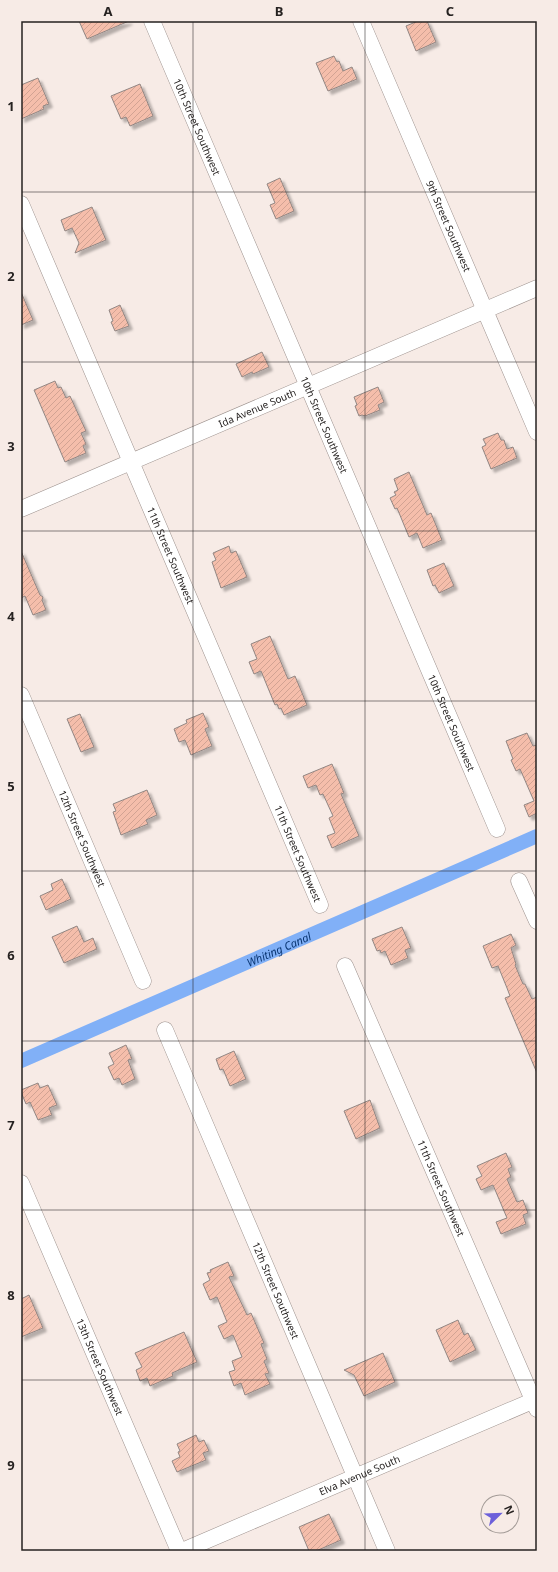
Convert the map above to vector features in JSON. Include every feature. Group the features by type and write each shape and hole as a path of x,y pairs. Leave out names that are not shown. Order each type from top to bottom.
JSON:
{"street":[{"name":"10th Street Southwest","path":"152,21 497,829"},
{"name":"9th Street Southwest","path":"361,21 537,432"},
{"name":"11th Street Southwest","path":"21,204 320,905"},
{"name":"Ida Avenue South","path":"21,509 537,288"},
{"name":"12th Street Southwest","path":"21,696 143,981"},
{"path":"520,880 537,922"},
{"name":"11th Street Southwest","path":"346,966 536,1403"},
{"name":"12th Street Southwest","path":"165,1030 387,1551"},
{"name":"13th Street Southwest","path":"21,1183 181,1551"},
{"name":"Elva Avenue South","path":"181,1551 356,1476 536,1403"}],"building":[{"path":"79,21 129,21 87,39"},
{"path":"418,21 427,21 436,42 416,51 406,26"},
{"path":"334,56 337,62 339,61 343,71 352,67 357,79 328,91 316,63"},
{"path":"38,78 49,104 43,106 44,109 21,119 21,85"},
{"path":"140,84 153,116 130,126 126,117 121,119 111,96"},
{"path":"280,178 294,211 276,219 270,205 275,203 267,184"},
{"path":"92,207 106,240 75,253 79,243 72,228 65,231 61,220"},
{"path":"21,292 33,320 21,325"},
{"path":"120,305 129,326 115,331 111,322 113,321 109,310"},
{"path":"262,352 269,367 253,374 252,372 242,377 236,364"},
{"path":"55,381 58,388 61,387 66,398 70,396 86,431 81,433 86,444 83,446 86,453 65,462 34,390"},
{"path":"378,387 384,402 378,405 380,410 365,416 359,416 355,406 357,405 354,397"},
{"path":"498,433 501,440 504,440 507,449 513,447 517,458 491,469 482,447 486,445 483,439"},
{"path":"409,472 427,515 431,513 442,540 423,548 417,533 409,537 397,508 395,509 390,498 396,495 394,492 398,490 394,479"},
{"path":"229,546 231,553 236,551 247,577 221,588 212,562 216,560 213,553"},
{"path":"21,551 40,595 43,597 42,600 46,610 33,615 25,596 21,598"},
{"path":"444,563 454,586 439,593 435,585 433,586 427,570"},
{"path":"270,636 288,679 295,676 307,705 284,715 281,708 279,709 277,704 275,705 261,671 254,674 249,662 257,659 251,644"},
{"path":"203,713 209,727 205,729 212,746 191,755 185,740 179,742 174,729 187,723 186,720"},
{"path":"80,714 94,747 81,752 67,719"},
{"path":"527,733 533,746 537,745 537,813 529,817 524,805 534,801 520,769 516,771 511,760 513,759 506,741"},
{"path":"332,764 344,793 341,794 359,836 332,848 327,836 335,833 329,818 333,816 323,794 320,795 316,785 308,788 303,776"},
{"path":"147,790 157,815 146,820 148,824 121,835 113,812 116,811 113,804"},
{"path":"62,879 71,899 46,910 40,896 53,890 51,884"},
{"path":"77,926 84,942 93,938 97,949 64,963 52,937"},
{"path":"402,927 411,948 405,950 408,958 391,965 385,951 381,953 380,950 377,951 372,939"},
{"path":"511,934 516,945 511,948 516,964 515,965 523,984 525,984 532,999 537,997 537,1073 505,998 510,996 498,966 492,968 483,946"},
{"path":"126,1045 132,1059 128,1060 135,1079 122,1085 119,1078 114,1080 108,1067 114,1064 109,1053"},
{"path":"234,1051 246,1079 230,1086 223,1069 220,1070 216,1059"},
{"path":"38,1083 40,1088 48,1085 57,1105 49,1108 52,1115 38,1120 30,1102 26,1104 21,1090"},
{"path":"370,1100 380,1128 356,1139 344,1111"},
{"path":"506,1153 512,1167 508,1169 511,1177 507,1179 517,1202 523,1200 528,1213 523,1215 526,1224 501,1234 496,1222 507,1218 493,1185 481,1190 476,1179 482,1176 477,1166"},
{"path":"228,1262 234,1276 229,1277 247,1315 251,1313 264,1343 261,1344 267,1359 264,1361 269,1373 265,1374 270,1384 245,1395 241,1383 234,1386 229,1372 235,1370 232,1361 242,1357 233,1335 224,1339 218,1326 227,1322 217,1297 210,1300 203,1284 210,1280 207,1273 211,1272 210,1270"},
{"path":"29,1295 43,1328 21,1337 21,1299"},
{"path":"458,1320 464,1335 468,1333 476,1350 450,1362 436,1330"},
{"path":"184,1332 197,1362 172,1373 173,1376 150,1386 147,1378 140,1381 136,1370 142,1367 135,1353"},
{"path":"383,1353 395,1382 364,1396 354,1375 344,1370"},
{"path":"196,1435 199,1442 204,1440 209,1451 203,1453 206,1460 177,1472 172,1461 180,1457 178,1452 180,1451 177,1444"},
{"path":"329,1514 341,1540 316,1551 309,1551 299,1527"}],"waterway":[{"name":"Whiting Canal","path":"21,1061 537,836"}]}
